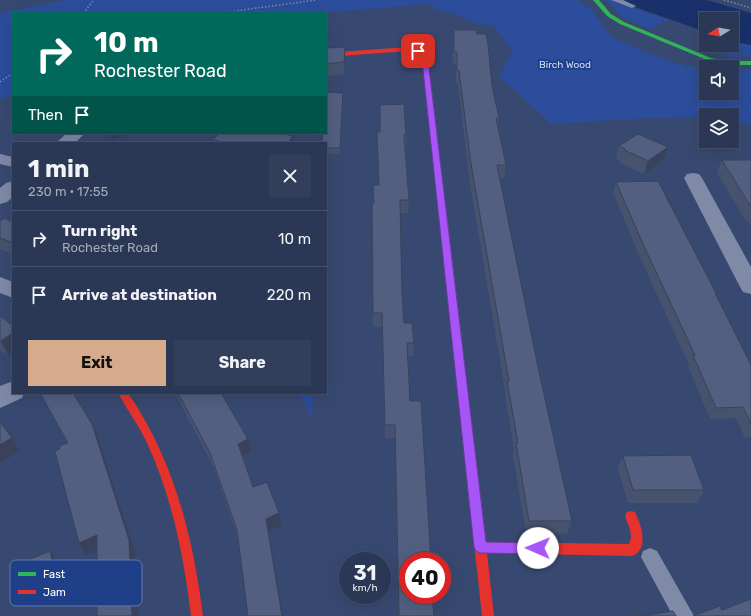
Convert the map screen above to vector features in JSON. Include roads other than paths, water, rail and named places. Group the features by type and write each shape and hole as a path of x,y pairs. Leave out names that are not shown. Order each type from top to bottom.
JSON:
{"street":[{"path":"596,0 609,15 622,23 709,59 727,63 751,63"},
{"path":"327,54 402,49 418,51 423,55 425,60 488,616"},
{"path":"0,159 12,162"},
{"path":"693,178 751,287"},
{"path":"0,198 12,188"},
{"path":"0,284 12,290"},
{"path":"0,398 12,392"},
{"path":"124,394 140,417 161,465 182,528 197,616"},
{"path":"480,547 632,550 637,545 638,539 631,516"}],"lane":[{"path":"615,0 632,6"},
{"path":"650,557 684,616"}],"park label":[{"name":"Birch Wood","path":"565,64"}]}
